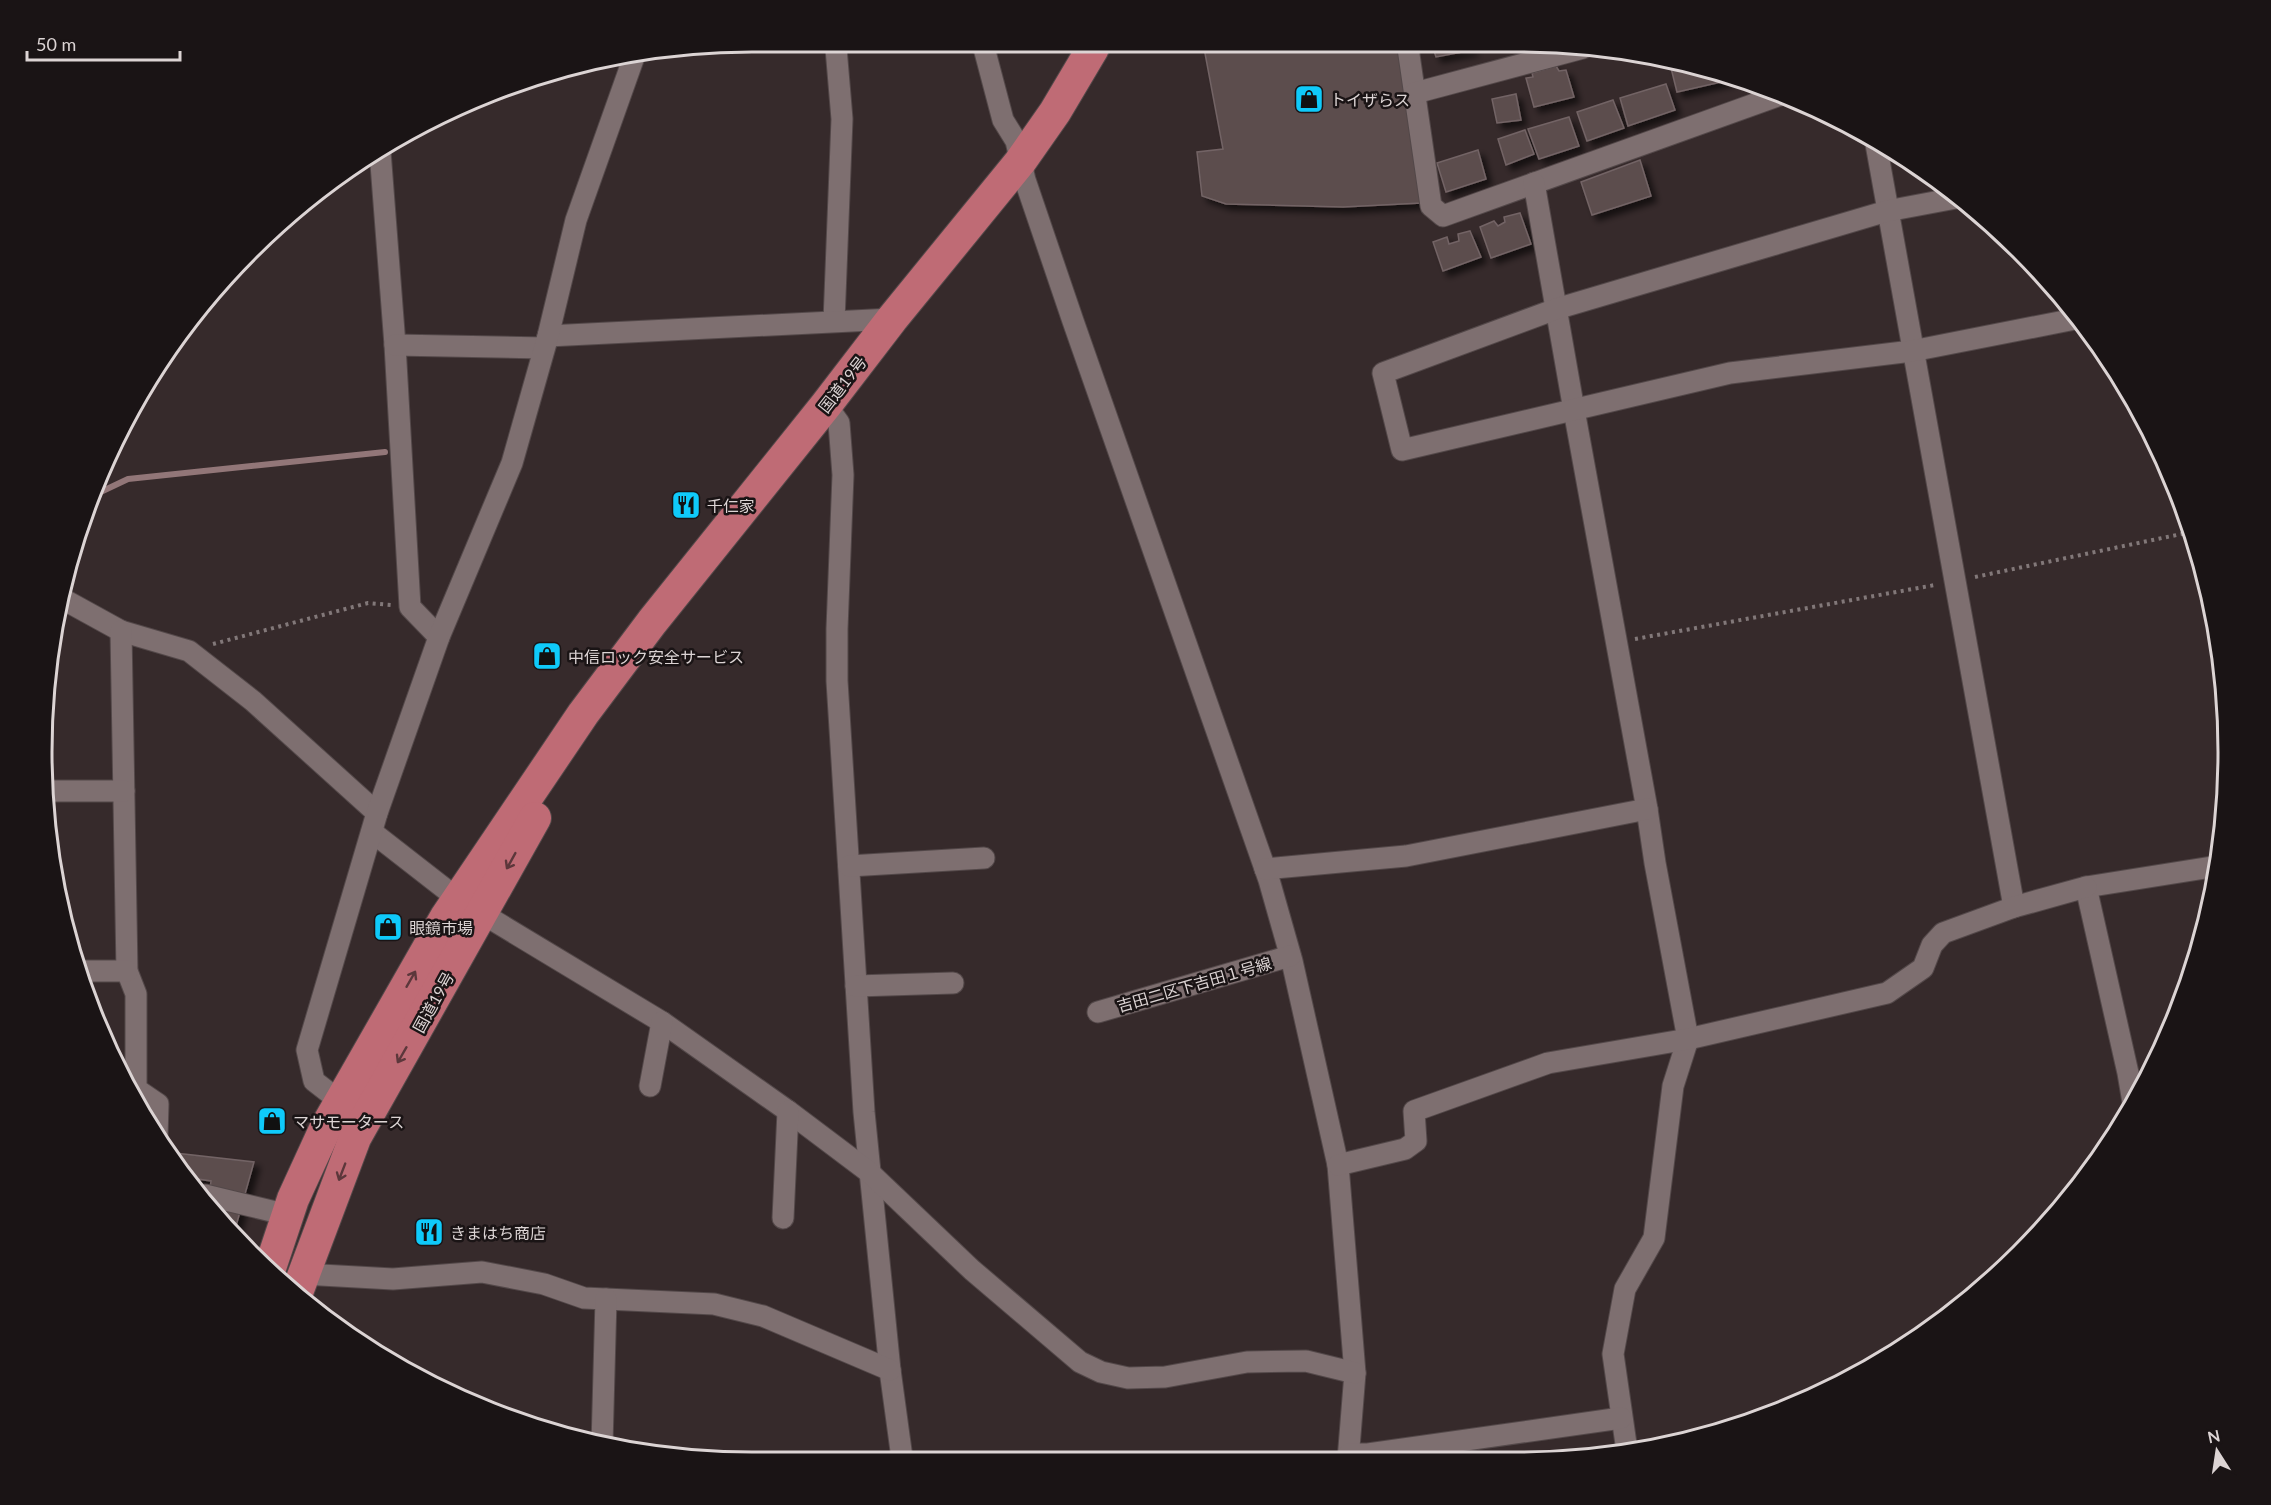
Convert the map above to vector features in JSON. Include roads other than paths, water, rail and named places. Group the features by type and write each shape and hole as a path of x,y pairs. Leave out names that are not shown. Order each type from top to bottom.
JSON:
{"highway":[{"name":"国道19号","path":"300,1285 355,1138 470,906 563,768 583,714 652,622 892,319 1020,162 1055,112 1091,52"},
{"name":"国道19号","path":"272,1261 288,1215 326,1127 446,917 470,906"}],"street":[{"path":"834,321 842,119 836,52"},
{"path":"985,52 1003,120 1016,141 1020,162 1077,333 1266,869 1290,956 1338,1165 1360,1452"},
{"path":"1409,52 1431,206 1443,216 1768,99"},
{"path":"1415,93 1561,54"},
{"path":"366,1119 340,1103 314,1081 307,1050 374,823 439,638 512,463 546,342 576,220 632,63"},
{"path":"1877,152 2014,907"},
{"path":"381,159 395,345 410,607 439,638"},
{"path":"1534,183 1688,1040 1673,1086 1654,1238 1625,1289 1613,1354 1626,1444"},
{"path":"1948,200 1887,211 1556,309 1383,373 1402,450 1730,373 1912,351 2069,320"},
{"path":"395,345 546,342 834,321 892,319"},
{"path":"826,405 839,423 843,475 837,681 869,1172 901,1452"},
{"path":"69,602 121,631 189,651 253,701 374,823 470,906 662,1022 788,1111 869,1172 981,1278 1080,1362 1101,1372 1128,1378 1165,1377 1247,1362 1306,1361 1355,1373"},
{"path":"121,631 127,971 136,994 136,1083"},
{"path":"54,791 124,791"},
{"path":"1266,869 1406,856 1647,809"},
{"path":"849,866 984,858"},
{"path":"1338,1165 1405,1149 1416,1141 1414,1111 1548,1063 1688,1040 1887,993 1923,968 1932,945 1943,933 2014,907 2086,887 2209,867"},
{"path":"2086,887 2131,1091"},
{"name":"吉田二区下吉田１号線","path":"1098,1012 1290,956"},
{"path":"88,971 127,971"},
{"path":"856,986 953,983"},
{"path":"650,1086 662,1022"},
{"path":"141,1092 158,1104 158,1121"},
{"path":"783,1218 788,1111"},
{"path":"212,1197 288,1215"},
{"path":"300,1285 482,1272 544,1284 584,1298 714,1304 763,1316 890,1370"},
{"path":"602,1436 606,1299"},
{"path":"1394,1452 1622,1418"}],"waterway":[{"path":"104,490 128,479 385,452"}],"place":[{"name":"トイザらス","path":"1309,99"},
{"name":"千仁家","path":"686,505"},
{"name":"中信ロック安全サービス","path":"547,656"},
{"name":"眼鏡市場","path":"388,927"},
{"name":"マサモータース","path":"272,1121"},
{"name":"きまはち商店","path":"429,1232"}]}
